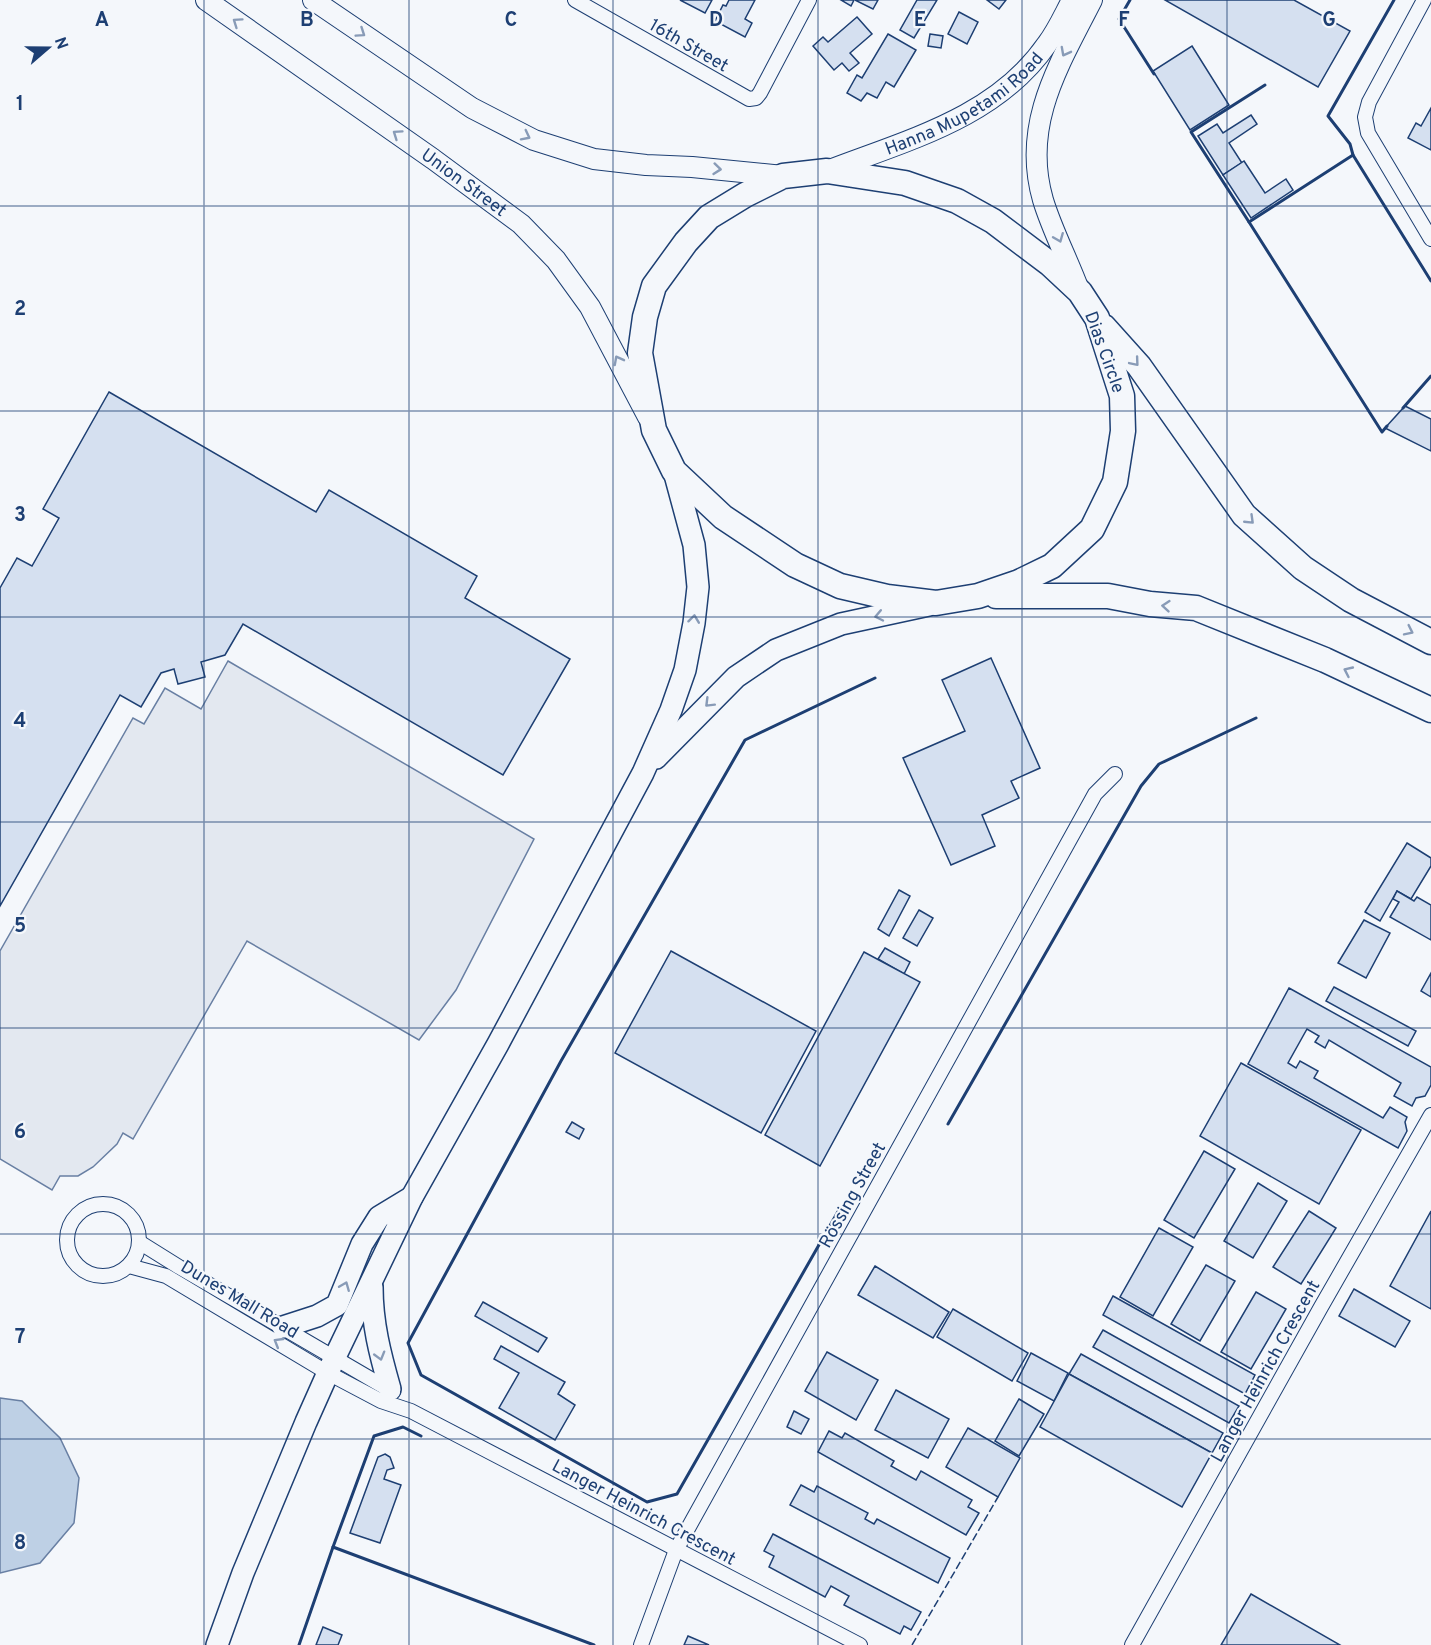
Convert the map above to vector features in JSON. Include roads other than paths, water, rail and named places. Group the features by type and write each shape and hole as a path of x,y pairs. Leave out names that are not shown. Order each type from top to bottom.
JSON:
{"highway":[{"name":"Dias Circle","path":"827,171 905,183 957,201 993,221 1050,264 1080,292 1097,318 1122,396 1123,431 1115,482 1092,529 1052,566 1019,582 978,596 936,603 887,597 840,586 795,565 723,517 674,471 654,430 640,353 645,317 654,286 686,242 710,217 745,195 783,176 827,171"},
{"path":"1097,318 1139,366 1244,515 1303,568 1351,600 1431,642"},
{"path":"978,596 1108,596 1150,604 1196,608 1325,660 1431,710"}],"main road":[{"name":"Union Street","path":"206,0 433,159 521,224 556,260 590,307 654,430"},
{"path":"313,0 472,108 534,140 594,159 783,176"},
{"name":"Hanna Mupetami Road","path":"827,171 936,129 969,114 995,98 1028,68 1048,43 1072,0"},
{"name":"Hanna Mupetami Road","path":"1080,292 1044,200 1038,173 1037,141 1047,92 1092,0"},
{"path":"217,1645 243,1573 331,1365 412,1197 498,1044 643,773 671,710 685,670 698,587 694,545 674,471"},
{"path":"643,773 686,726 736,677 776,650 841,624 936,603"},
{"path":"283,1327 317,1316 337,1305 362,1244 379,1218 412,1197"},
{"path":"372,1280 372,1312 390,1389"}],"street":[{"name":"16th Street","path":"575,0 749,99 756,98 809,0"},
{"path":"1424,0 1369,102 1365,117 1368,133 1431,239"},
{"name":"Rössing Street","path":"641,1645 676,1550 1089,804 1095,794 1115,774"},
{"name":"Langer Heinrich Crescent","path":"1132,1645 1431,1115"},
{"path":"109,1204 125,1211 131,1217 139,1242 134,1259 129,1266 114,1275 97,1276 81,1269 70,1255 66,1238 71,1221 84,1209 109,1204"},
{"name":"Dunes Mall Road","path":"139,1242 283,1327 331,1365"},
{"name":"Dunes Mall Road","path":"129,1266 166,1276 331,1365"},
{"name":"Langer Heinrich Crescent","path":"331,1365 390,1389 411,1411"},
{"name":"Langer Heinrich Crescent","path":"331,1365 381,1401 411,1411 860,1645"}],"water":[{"path":"0,1398 22,1401 60,1438 79,1478 74,1523 40,1563 0,1573"}]}
